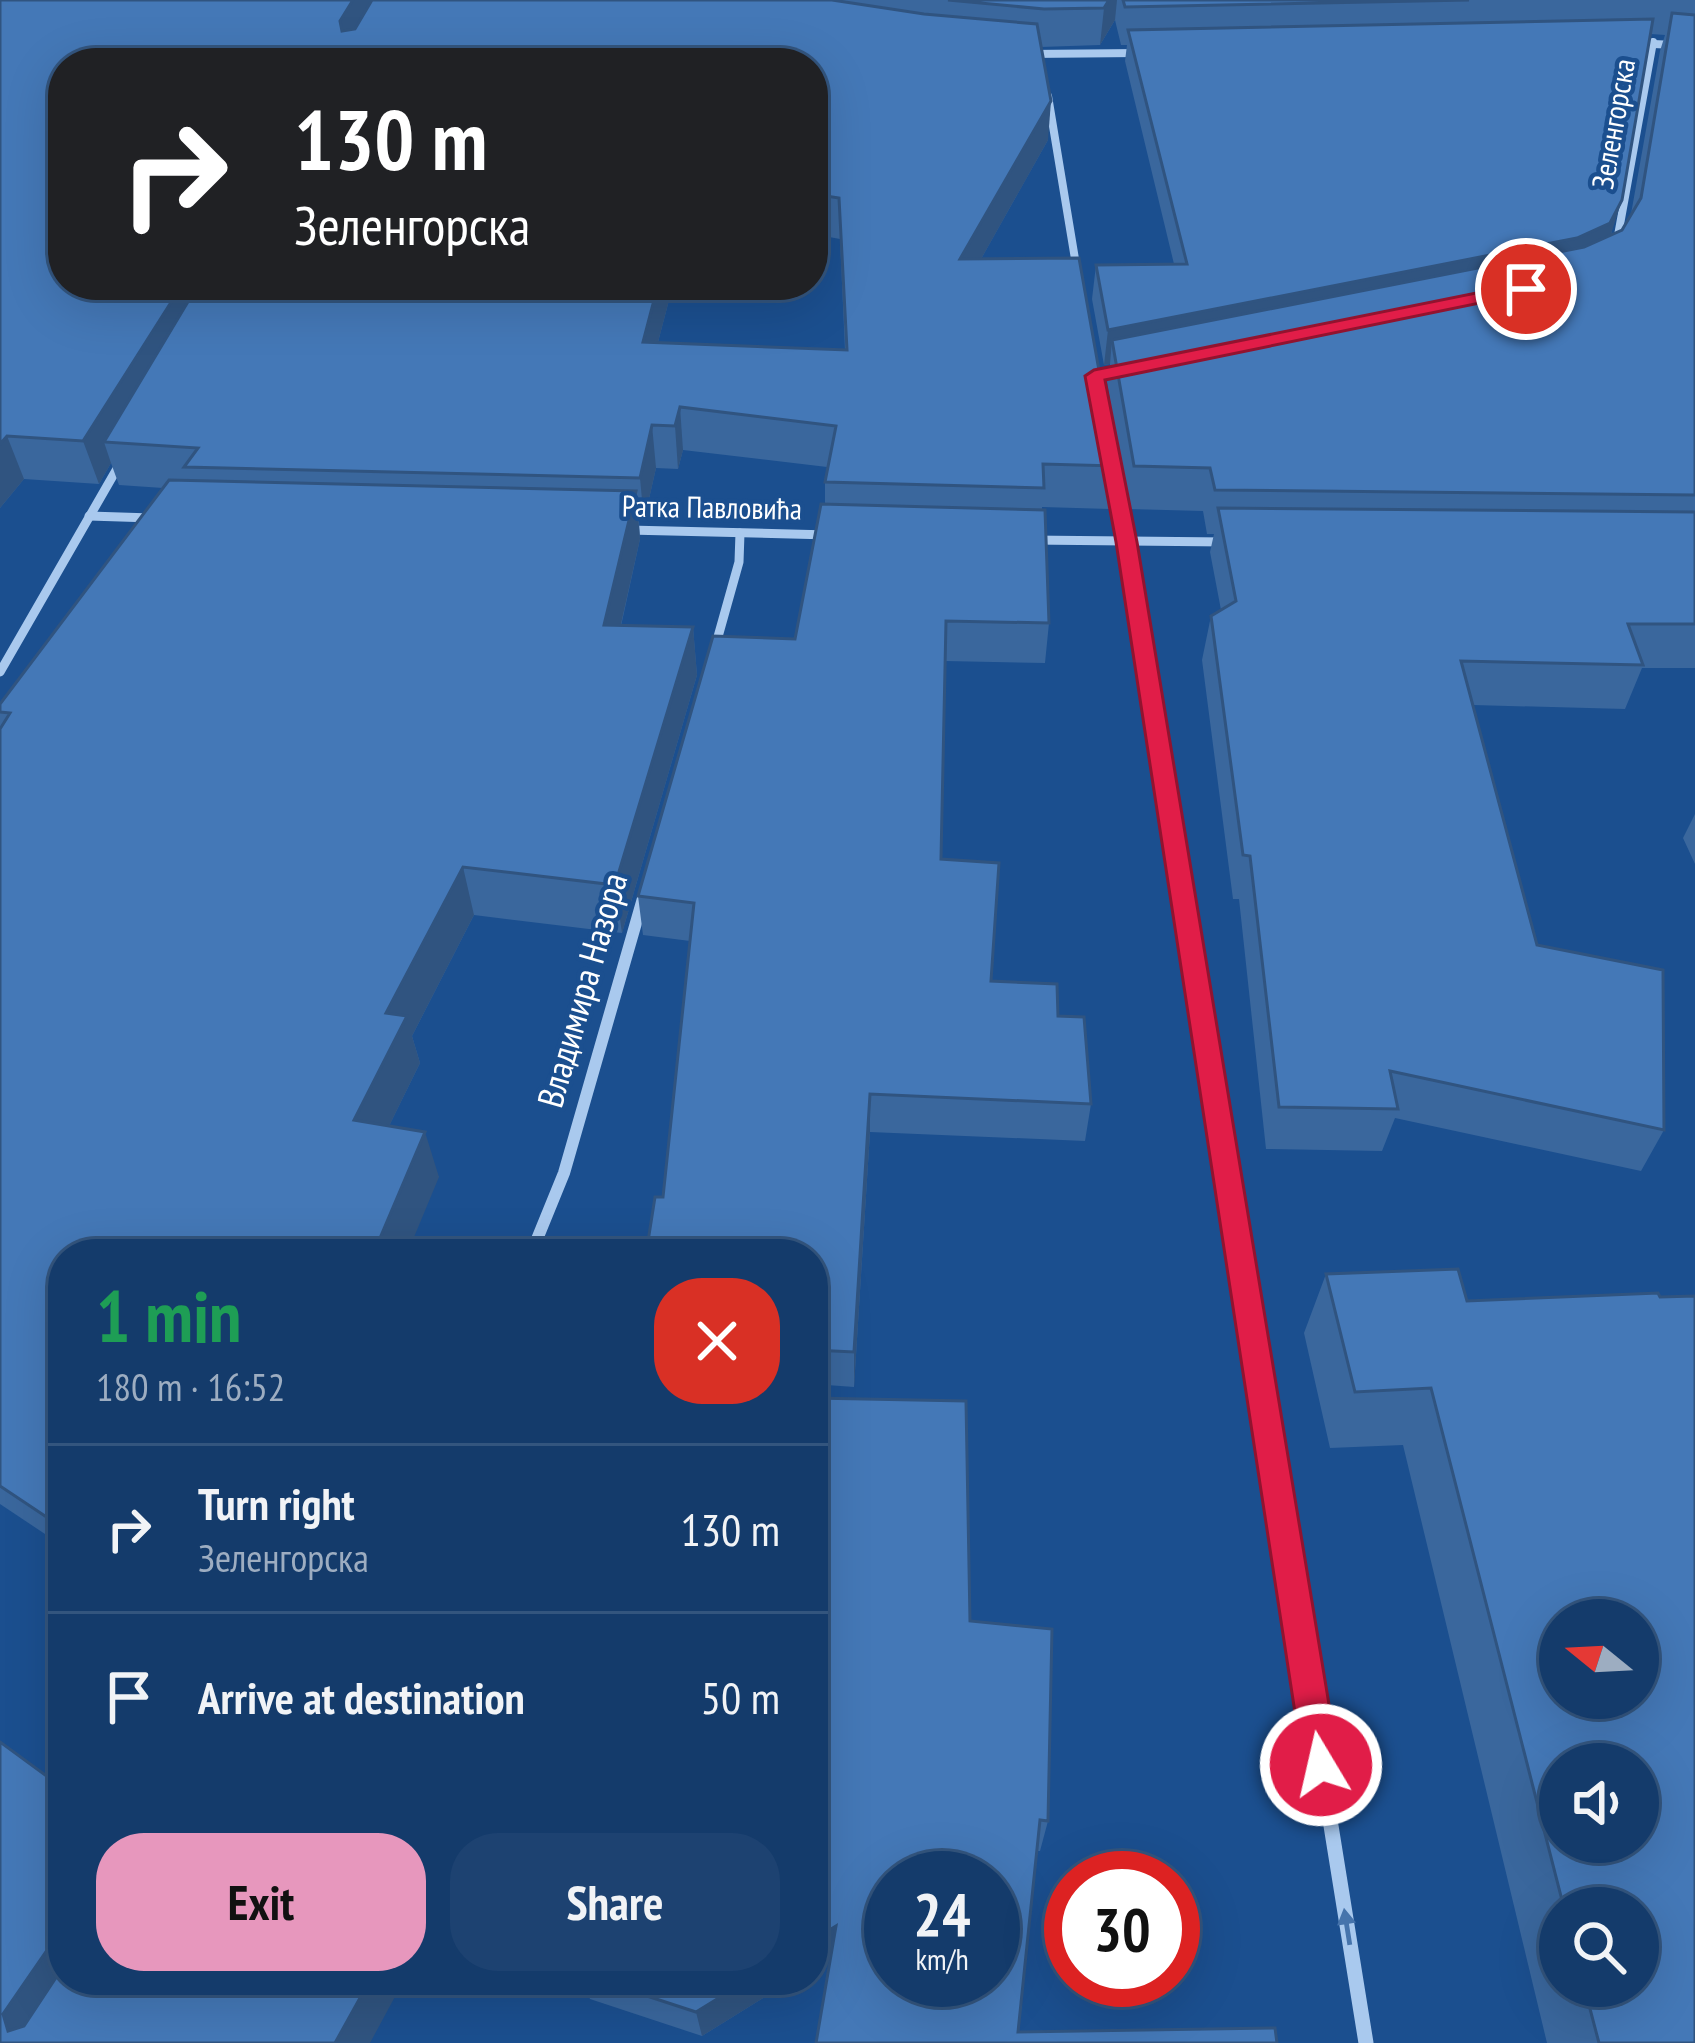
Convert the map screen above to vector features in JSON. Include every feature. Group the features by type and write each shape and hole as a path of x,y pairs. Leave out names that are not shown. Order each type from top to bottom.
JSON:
{"street":[{"path":"1633,34 1653,42"},
{"name":"Зеленгорска","path":"1612,250 1619,237 1653,42"},
{"path":"1616,44 1695,46"},
{"path":"1020,54 1142,53"},
{"path":"1041,55 1043,68"},
{"path":"1045,81 1079,285"},
{"path":"0,672 133,442"},
{"path":"1111,463 1366,2043"},
{"path":"88,516 160,518"},
{"name":"Ратка Павловића","path":"624,530 851,535"},
{"path":"711,661 739,562 740,533"},
{"path":"1026,539 1243,542"},
{"name":"Владимира Назора","path":"537,1239 564,1173 645,890"}],"building":[{"path":"0,0 353,0 340,21 342,31 355,29 372,0 832,0 1037,24 1051,101 960,259 1079,258 1116,466 1043,464 1044,488 825,482 836,426 680,407 675,426 652,425 640,478 184,467 198,448 104,442 189,300 654,300 643,342 847,350 839,198 828,196 828,48 48,48 48,300 172,300 83,441 7,436 0,444"},
{"path":"948,0 1109,0 1104,8 1044,9"},
{"path":"1123,0 1469,0 1125,7"},
{"path":"1672,13 1695,15 1695,495 1215,490 1210,468 1134,466 1112,340 1584,247 1622,230 1641,198"},
{"path":"1653,19 1622,200 1610,223 1577,238 1108,330 1096,265 1187,264 1128,30"},
{"path":"169,480 636,491 604,625 693,627 615,885 463,867 386,1013 407,1016 354,1120 425,1132 380,1239 48,1239 48,1518 0,1486 0,729 10,713 0,712 0,704"},
{"path":"821,504 1045,510 1049,623 946,621 941,859 999,863 991,981 1057,984 1058,1016 1084,1017 1091,1104 870,1094 854,1352 828,1351 828,1239 648,1239 655,1197 663,1197 694,903 638,896 713,636 795,639"},
{"path":"1218,508 1695,512 1695,624 1628,624 1643,665 1461,661 1537,945 1663,970 1664,1130 1390,1071 1398,1109 1279,1107 1250,856 1243,855 1211,616 1236,601"},
{"path":"1458,1269 1467,1301 1658,1293 1660,1297 1695,1296 1695,2043 1599,2043 1590,2007 1659,2007 1659,1887 1559,1887 1552,1863 1659,1863 1659,1743 1539,1743 1539,1810 1431,1388 1355,1392 1326,1274"},
{"path":"828,1398 966,1401 970,1621 1052,1629 1048,1821 1040,1820 1018,2032 1275,2028 1277,2043 816,2043 824,1995 828,1995 836,1926 828,1931"},
{"path":"0,1742 48,1777 48,1949 3,2014 8,2031 24,2026 48,1990 48,1995 362,1995 335,2043 0,2043"},
{"path":"644,1995 724,1995 696,2012"}],"route":[{"path":"1321,1765 1126,542 1094,376 1526,289"}]}
